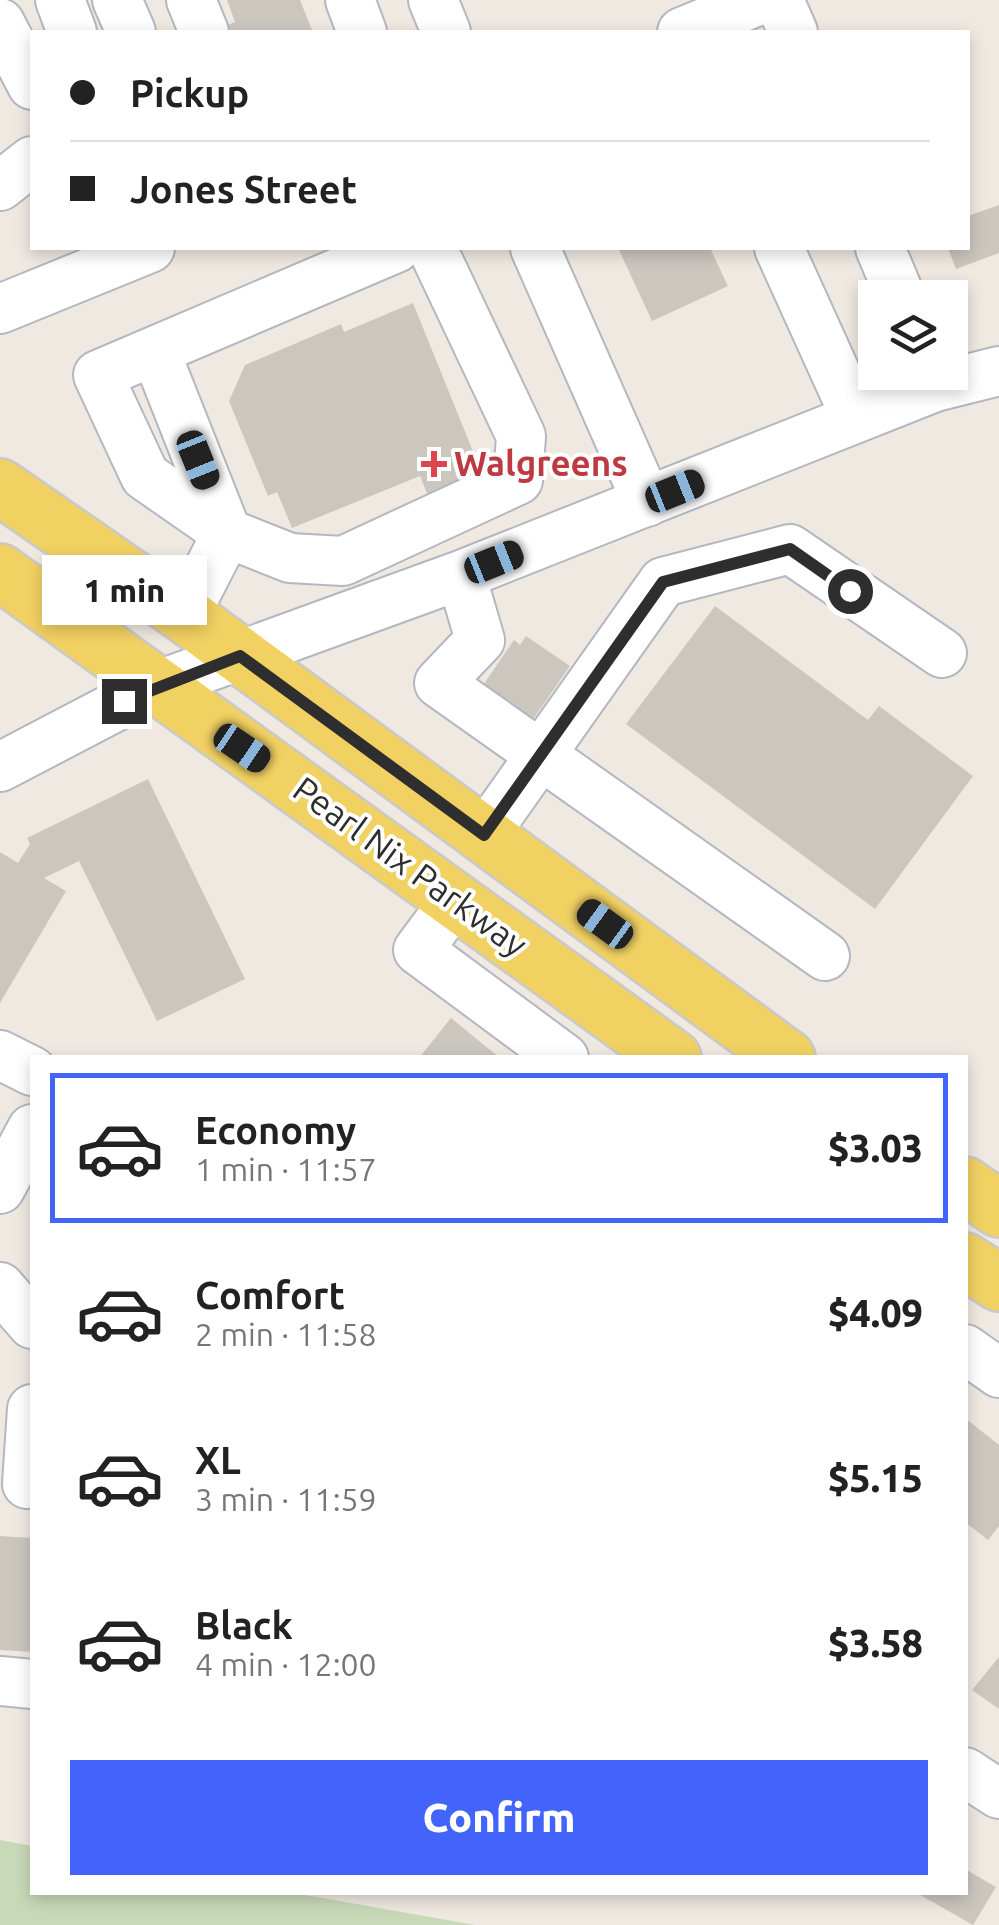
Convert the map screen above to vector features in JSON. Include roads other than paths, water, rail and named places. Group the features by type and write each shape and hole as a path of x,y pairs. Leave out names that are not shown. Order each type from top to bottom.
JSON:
{"main road":[{"name":"Pearl Nix Parkway","path":"0,487 184,615 783,1055"},
{"name":"Pearl Nix Parkway","path":"0,572 669,1055"},
{"path":"968,1187 999,1209"},
{"path":"968,1263 999,1283"}],"street":[{"path":"60,0 71,30"},
{"path":"118,0 130,30"},
{"path":"191,0 203,30"},
{"path":"350,0 361,30"},
{"path":"433,0 445,30"},
{"path":"687,30 760,0"},
{"path":"779,0 791,30"},
{"path":"0,23 30,82"},
{"path":"0,186 30,163"},
{"path":"0,309 145,250"},
{"path":"391,250 98,376 145,476 228,533 290,558 343,561 518,480 520,436 433,250"},
{"path":"536,250 648,502"},
{"path":"780,250 856,418"},
{"path":"881,250 893,280"},
{"path":"155,351 228,533"},
{"path":"968,375 999,371"},
{"path":"0,767 153,686 462,575 856,418 912,390"},
{"path":"184,615 228,533"},
{"path":"484,835 663,582 790,549 942,653"},
{"path":"462,575 480,640 439,683 825,956"},
{"path":"456,899 418,950 560,1055"},
{"path":"0,1055 30,1070"},
{"path":"0,1189 30,1133"},
{"path":"0,1286 30,1322"},
{"path":"968,1350 999,1373"},
{"path":"20,1483 30,1420"},
{"path":"0,1681 30,1684"},
{"path":"968,1774 999,1794"}],"place":[{"name":"Walgreens","path":"434,464"}]}
